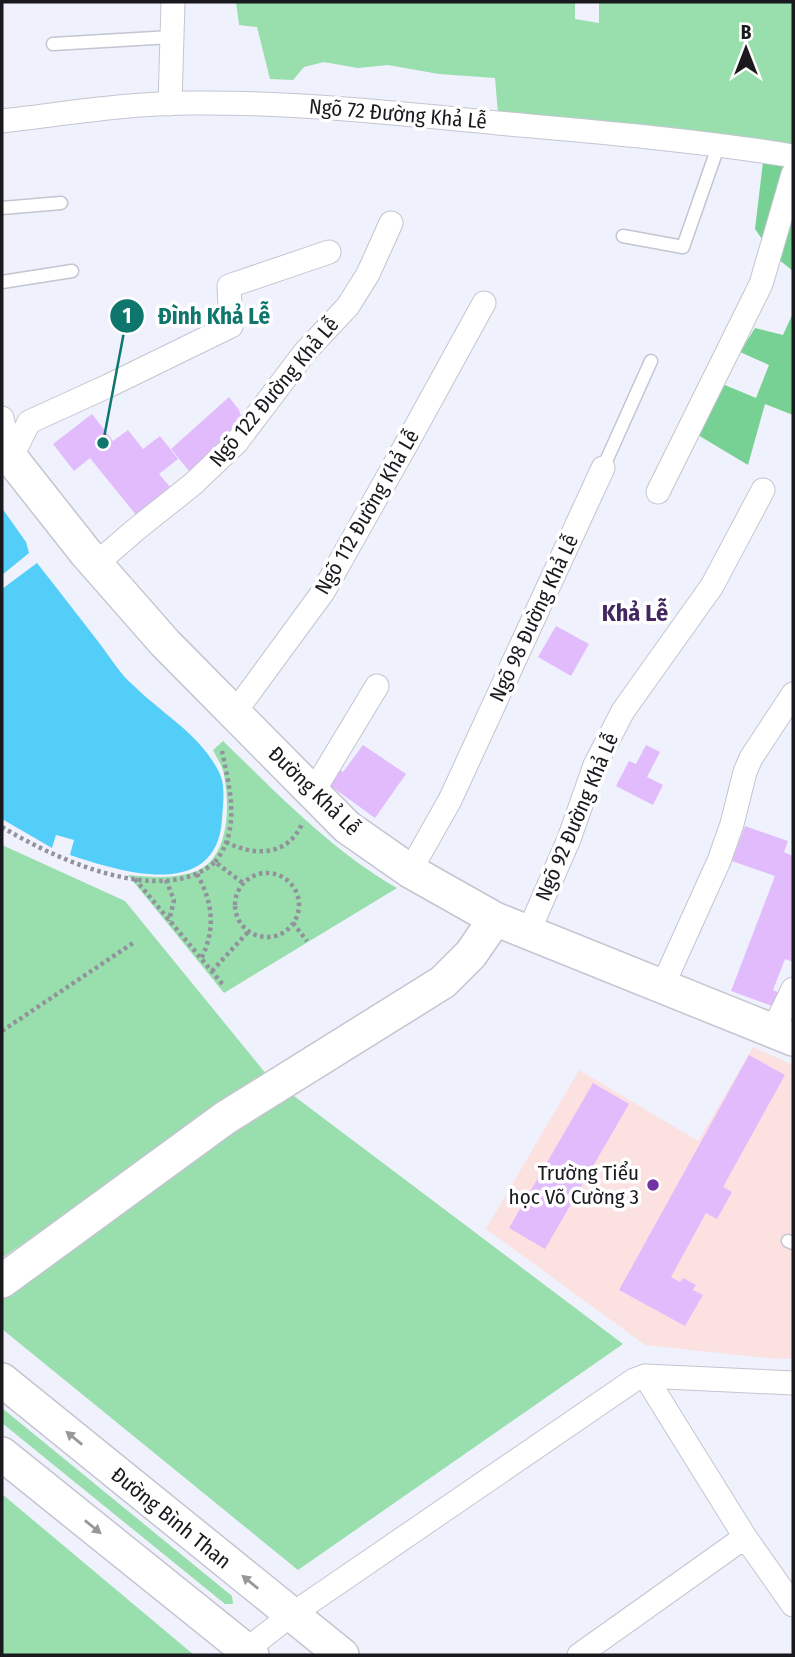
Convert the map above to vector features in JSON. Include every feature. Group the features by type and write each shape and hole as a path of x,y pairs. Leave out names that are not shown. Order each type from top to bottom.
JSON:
{"street":[{"path":"170,104 173,2"},
{"name":"Ngõ 72 Đường Khả Lễ","path":"2,121 170,104 281,105 418,115 719,144 793,156"},
{"path":"657,492 761,284 793,174"},
{"name":"Ngõ 122 Đường Khả Lễ","path":"96,564 134,530 194,484 236,443 305,352 348,306 368,274 391,223"},
{"path":"7,458 29,422 231,326 229,286 329,252"},
{"name":"Ngõ 112 Đường Khả Lễ","path":"234,712 323,592 484,303"},
{"path":"2,418 7,458"},
{"name":"Đường Khả Lễ","path":"7,458 165,643 348,827 410,872 495,919 783,1035"},
{"name":"Ngõ 98 Đường Khả Lễ","path":"410,872 450,800 603,468"},
{"name":"Ngõ 92 Đường Khả Lễ","path":"528,933 569,839 595,765 623,711 712,586 763,490"},
{"path":"313,792 377,686"},
{"path":"662,987 719,862 732,824 744,772 793,694"},
{"path":"2,1280 225,1118 443,982 471,954 495,919"},
{"path":"783,1035 793,989"},
{"path":"2,1454 249,1653 291,1615 622,1387 645,1376 793,1383"},
{"path":"645,1376 745,1537 793,1605"},
{"name":"Đường Bình Than","path":"2,1380 341,1655"},
{"path":"579,1655 745,1537"}],"lane":[{"path":"53,44 171,37"},
{"path":"623,236 683,247 719,144"},
{"path":"2,208 61,203"},
{"path":"2,282 72,271"},
{"name":"Ngõ 98 Đường Khả Lễ","path":"603,468 651,361"}],"path":[{"path":"2,827 24,840 100,872 134,879 166,880 197,874 215,862 226,842 232,814 222,751"},
{"path":"226,842 247,850 282,848 297,835 302,824"},
{"path":"215,862 243,883"},
{"path":"264,873 277,874 288,881 296,891 300,903 293,923 280,935 269,937 248,932 240,924 234,903 243,883 264,873"},
{"path":"197,874 208,900 212,932 201,958"},
{"path":"134,879 224,986"},
{"path":"166,880 174,900 170,921"},
{"path":"293,923 307,941"},
{"path":"212,971 248,932"},
{"path":"2,1031 133,943"}],"shaded area":[{"name":"Trường Tiểu học Võ Cường 3","path":"753,1047 793,1065 793,1359 645,1345 486,1229 579,1070 698,1141"}],"green space":[{"path":"236,2 575,2 575,19 599,23 599,2 793,2 793,148 678,128 498,114 495,78 439,74 388,65 358,68 324,62 304,67 293,80 270,79 257,27 239,25"},
{"path":"763,162 793,166 793,271 773,255 755,229"},
{"path":"793,313 793,415 765,404 748,465 693,432 720,383 756,398 769,365 740,352 755,328 783,335"},
{"path":"223,741 327,839 397,888 224,993 128,875 178,876 206,866 215,856 225,830 227,801 223,772 213,750"},
{"path":"2,845 125,901 267,1075 2,1258"},
{"path":"286,1090 623,1344 298,1570 2,1329 2,1291"},
{"path":"2,1408 232,1596 233,1604 225,1604 2,1423"},
{"path":"2,1494 194,1655 2,1655"}],"water":[{"path":"2,508 26,542 29,553 2,575"},
{"path":"37,563 125,677 202,746 219,772 223,789 222,819 216,845 203,862 185,871 163,874 115,868 70,855 74,840 56,835 52,848 2,819 2,589"}],"building":[{"path":"229,397 239,410 242,420 194,477 171,449"},
{"path":"92,414 113,441 128,430 143,449 160,436 178,459 159,474 171,488 136,515 90,458 74,471 53,444"},
{"path":"556,626 589,644 571,676 538,657"},
{"path":"363,745 406,774 375,818 324,781 335,766 343,772"},
{"path":"646,745 660,752 647,777 663,785 653,805 616,786 629,761 636,764"},
{"path":"745,826 788,841 784,852 793,856 793,962 785,959 773,990 780,993 775,1007 731,991 775,876 732,861"},
{"path":"749,1055 785,1075 723,1187 732,1192 717,1219 706,1213 671,1277 680,1282 683,1278 696,1285 693,1290 703,1295 685,1326 619,1290"},
{"path":"593,1083 629,1104 545,1249 509,1228"}],"place":[{"name":"Đình Khả Lễ","path":"103,443"},
{"name":"Trường Tiểu học Võ Cường 3","path":"653,1185"}],"district":[{"name":"Khả Lễ","path":"635,613"}]}
